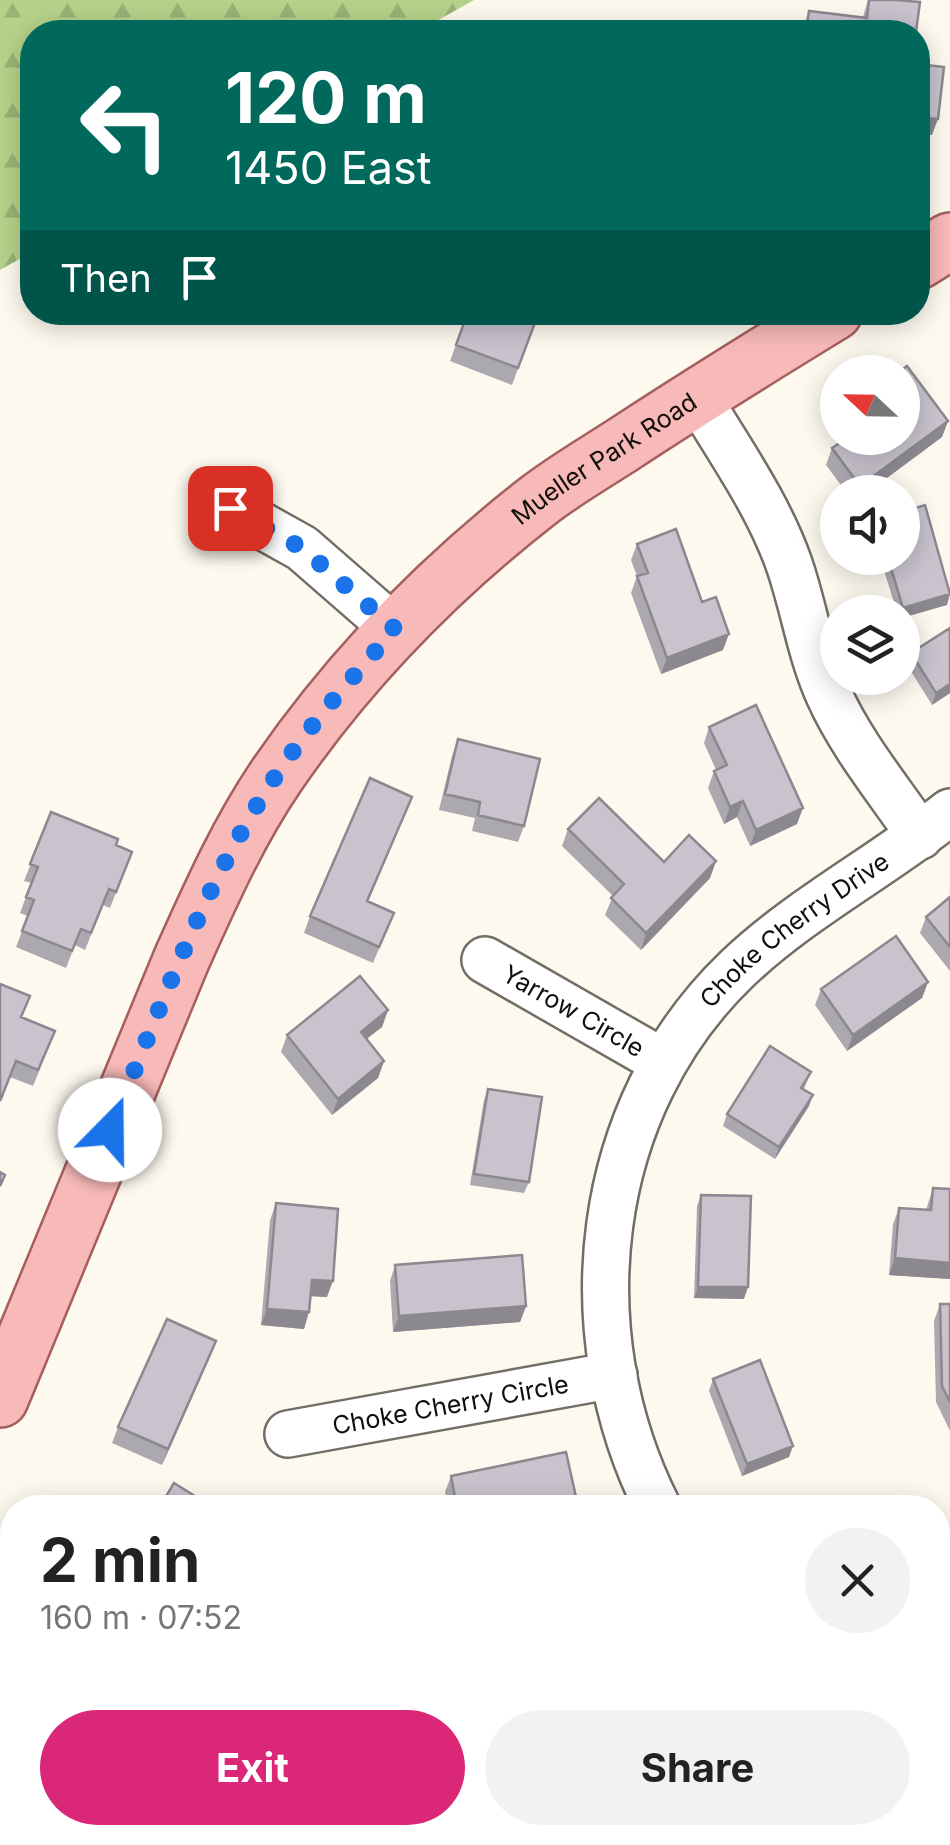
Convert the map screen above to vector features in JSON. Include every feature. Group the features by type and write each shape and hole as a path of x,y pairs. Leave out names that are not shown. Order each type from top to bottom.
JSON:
{"main road":[{"name":"Mueller Park Road","path":"4,1379 182,958 242,832 323,712 395,629 454,570 541,498 813,325"}],"street":[{"name":"Choke Cherry Drive","path":"652,1495 621,1412 606,1322 604,1268 610,1216 639,1112 664,1062 734,972 774,936 935,824 849,733 828,694 788,562 772,524 696,396"},
{"path":"230,508 302,548 395,629"},
{"name":"Yarrow Circle","path":"485,960 664,1062"},
{"name":"Choke Cherry Circle","path":"288,1434 614,1375"}],"green space":[{"path":"0,0 474,0 438,20 20,20 20,259 0,270"}],"building":[{"path":"869,0 920,2 918,20 808,20 809,11 867,18"},
{"path":"930,65 944,67 938,119 930,118"},
{"path":"463,325 534,325 518,368 456,345"},
{"path":"920,383 948,421 920,442"},
{"path":"837,455 902,455 875,475 852,475"},
{"path":"925,505 950,594 920,603 920,595 899,595 893,575 920,575 920,507"},
{"path":"676,529 702,602 716,597 729,634 667,658 637,576 648,573 637,544"},
{"path":"950,628 950,684 936,693 920,667 920,647"},
{"path":"756,705 803,808 756,830 743,801 730,807 714,771 727,765 709,727"},
{"path":"458,739 540,759 524,826 478,815 480,802 445,794"},
{"path":"370,778 412,797 367,901 394,913 379,947 310,916"},
{"path":"599,798 664,862 689,835 716,861 646,933 611,898 624,884 568,829"},
{"path":"51,812 118,839 116,845 132,852 116,892 109,889 91,933 81,929 72,951 22,931 34,900 26,897 38,867 30,864"},
{"path":"950,897 950,947 926,917"},
{"path":"896,936 928,982 853,1035 821,989"},
{"path":"360,976 388,1010 361,1032 384,1061 338,1099 287,1035"},
{"path":"0,984 30,996 21,1017 55,1031 38,1070 16,1061 0,1101"},
{"path":"770,1046 811,1072 801,1088 813,1095 779,1147 727,1114"},
{"path":"488,1089 542,1097 529,1182 474,1174"},
{"path":"933,1188 950,1189 950,1263 895,1258 899,1208 931,1210"},
{"path":"701,1195 751,1196 748,1287 698,1287"},
{"path":"276,1203 338,1209 333,1281 312,1280 309,1312 267,1309"},
{"path":"522,1255 526,1306 399,1316 395,1265"},
{"path":"940,1304 950,1304 950,1402 942,1386"},
{"path":"167,1319 216,1341 168,1449 118,1427"},
{"path":"760,1360 793,1446 747,1464 713,1379"},
{"path":"566,1452 576,1495 455,1495 451,1476"},
{"path":"174,1483 193,1495 167,1495"}],"route":[{"path":"110,1130 182,958 242,832 323,712 395,629 302,548 230,508"}]}
